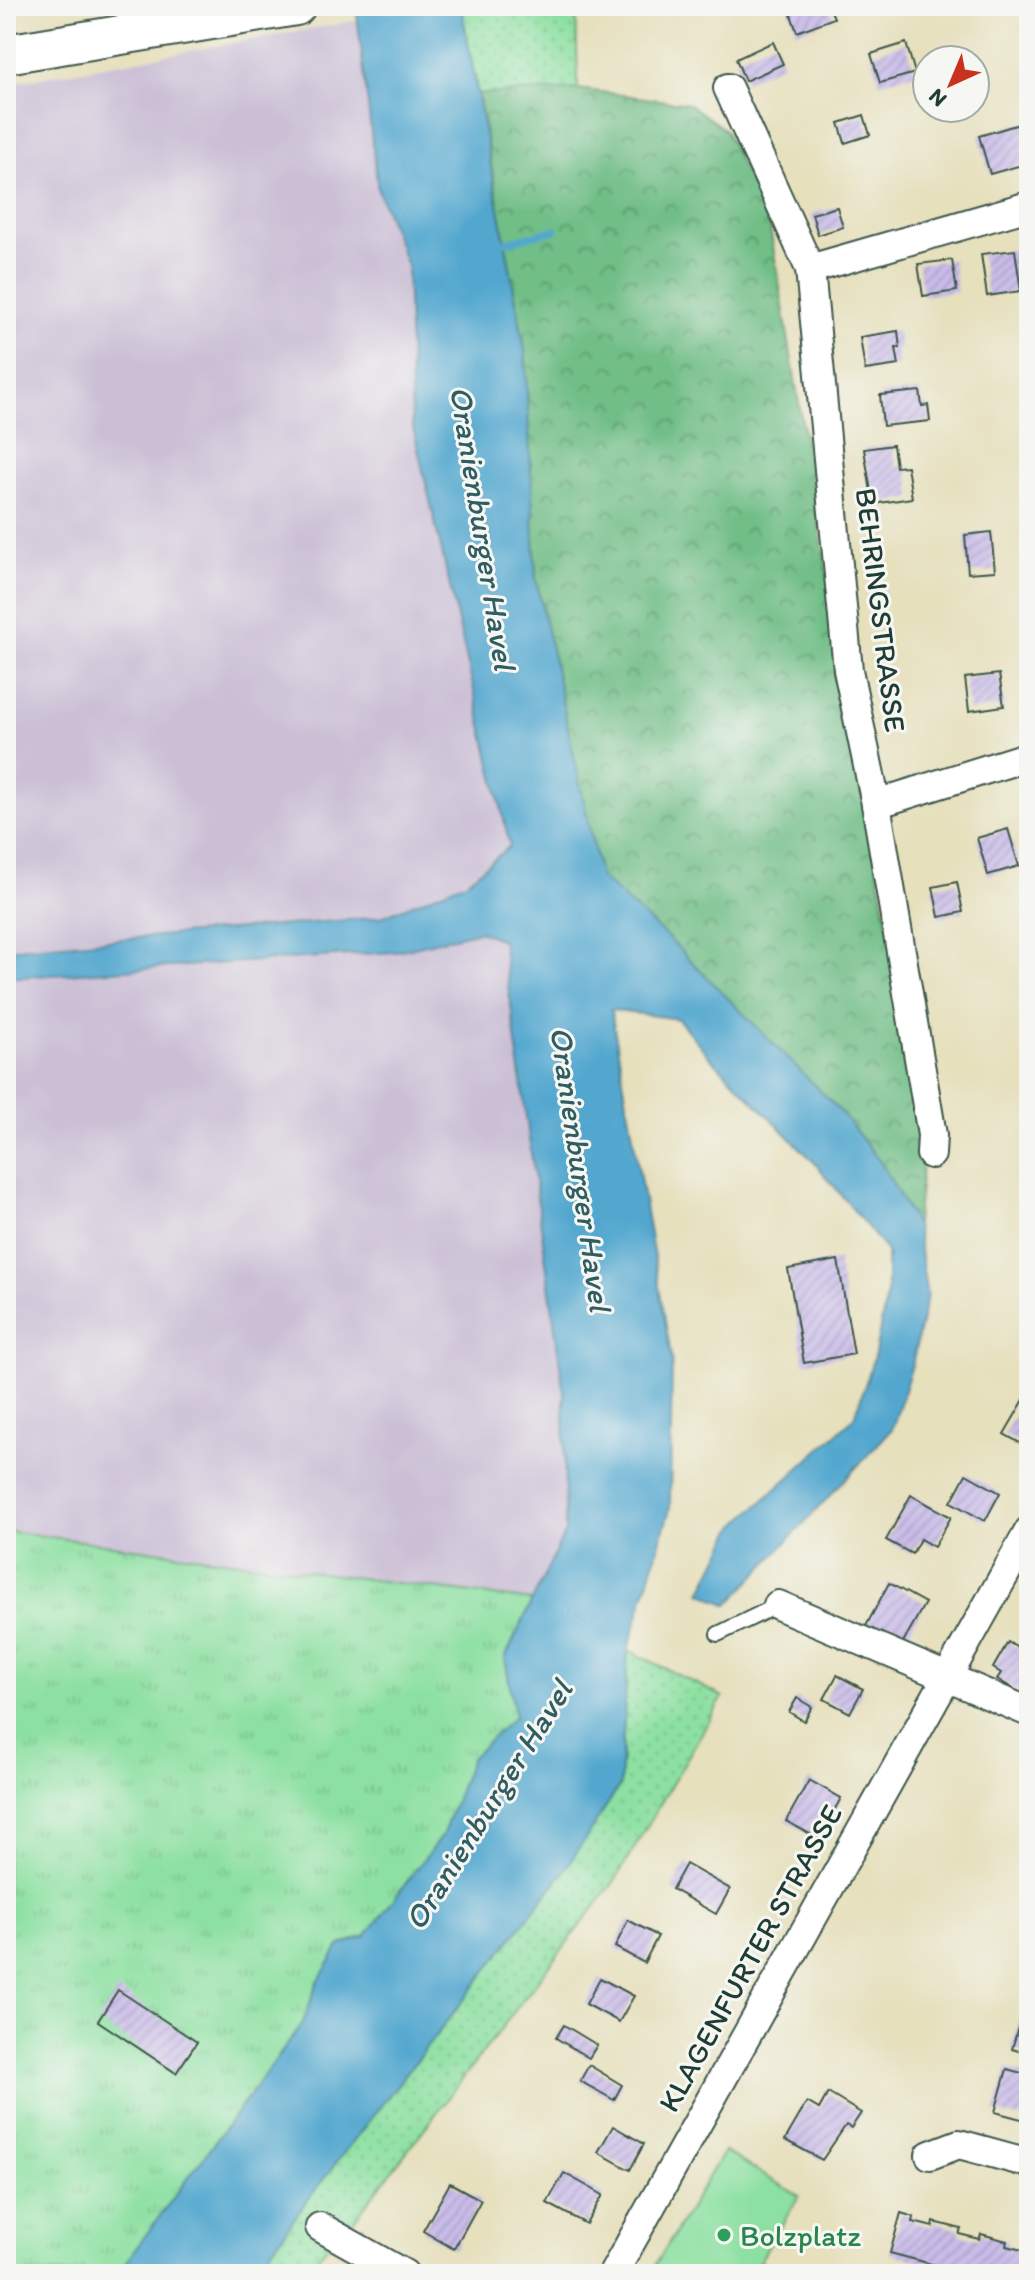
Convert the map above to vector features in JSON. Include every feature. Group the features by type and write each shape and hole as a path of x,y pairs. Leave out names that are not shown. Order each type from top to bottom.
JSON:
{"street":[{"path":"6,54 296,6"},
{"name":"BEHRINGSTRASSE","path":"728,88 810,269 848,670 876,804 932,1135 931,1154"},
{"path":"810,269 1029,206"},
{"path":"876,804 1029,756"},
{"name":"KLAGENFURTER STRASSE","path":"613,2274 1029,1531"},
{"path":"778,1605 1029,1712"},
{"path":"930,2155 959,2144 1029,2163"},
{"path":"320,2227 404,2274"}],"lane":[{"path":"718,1634 778,1605"}],"shaded area":[{"path":"360,20 378,190 407,266 412,423 510,846 466,882 381,917 6,949 6,84"},
{"path":"479,931 502,940 564,1394 565,1533 532,1601 6,1531 6,978 394,952"}],"green space":[{"path":"461,6 576,6 578,89 478,94"},
{"path":"578,89 689,104 725,130 769,222 864,796 926,1130 916,1225 881,1163 840,1111 667,937 600,877 536,579 525,349 478,94"},
{"path":"6,1531 532,1601 505,1658 515,1716 471,1758 443,1834 366,1936 340,1945 317,1984 303,2023 117,2274 6,2274"},
{"path":"628,1650 723,1697 616,1879 348,2228 303,2274 254,2274 318,2186 563,1873 620,1785"},
{"name":"Bolzplatz","path":"724,2151 799,2196 752,2274 650,2274"}],"water":[{"name":"Oranienburger Havel","path":"356,6 461,6 525,349 536,579 600,877 667,937 840,1111 881,1163 916,1225 927,1296 912,1365 892,1429 728,1605 701,1592 734,1527 855,1417 875,1353 887,1294 887,1251 815,1163 709,1056 678,1019 611,1010 672,1361 670,1509 628,1650 620,1785 563,1873 318,2186 254,2274 117,2274 303,2023 317,1983 340,1945 366,1936 443,1834 471,1758 515,1716 505,1658 565,1532 564,1394 502,940 479,931 394,952 6,978 6,949 381,917 466,882 510,846 412,423 407,266 378,190"}],"building":[{"path":"788,6 829,6 834,18 797,32"},
{"path":"773,42 783,64 745,81 736,59"},
{"path":"906,43 911,74 880,83 871,54"},
{"path":"864,115 870,135 845,143 839,123"},
{"path":"1029,121 1029,163 990,174 979,136"},
{"path":"837,207 843,227 818,235 812,214"},
{"path":"1015,250 1021,291 987,296 981,254"},
{"path":"952,260 957,291 923,296 918,264"},
{"path":"898,331 900,348 896,348 899,365 865,370 860,337"},
{"path":"920,391 922,406 928,405 930,421 883,426 880,395"},
{"path":"893,445 896,467 907,466 912,498 873,504 864,449"},
{"path":"991,532 995,571 968,573 965,535"},
{"path":"999,674 1004,706 969,711 965,678"},
{"path":"1008,829 1019,866 988,875 977,838"},
{"path":"957,882 963,912 939,917 933,887"},
{"path":"6,1113 12,1114 8,1143 6,1143"},
{"path":"838,1260 854,1354 804,1363 788,1269"},
{"path":"1025,1398 1029,1400 1029,1448 1004,1434"},
{"path":"966,1474 1000,1493 985,1521 951,1502"},
{"path":"911,1495 951,1517 934,1547 920,1539 912,1554 886,1540"},
{"path":"889,1583 925,1603 901,1646 866,1626"},
{"path":"1008,1642 1029,1655 1029,1683 1022,1694 997,1679 1001,1673 993,1668"},
{"path":"837,1675 863,1689 850,1713 824,1699"},
{"path":"797,1698 812,1707 804,1721 789,1712"},
{"path":"809,1780 841,1798 819,1839 786,1821"},
{"path":"686,1864 730,1889 716,1914 672,1889"},
{"path":"628,1920 658,1936 644,1963 615,1947"},
{"path":"600,1978 634,1996 619,2022 586,2004"},
{"path":"118,1990 197,2042 176,2073 98,2021"},
{"path":"1024,2006 1029,2007 1029,2054 1012,2049"},
{"path":"564,2025 597,2045 589,2058 556,2038"},
{"path":"589,2065 622,2085 614,2100 580,2081"},
{"path":"1007,2069 1029,2075 1029,2121 995,2112"},
{"path":"828,2093 861,2113 851,2128 846,2125 822,2160 785,2140 807,2102 819,2109"},
{"path":"613,2126 644,2144 630,2170 598,2152"},
{"path":"564,2173 603,2195 586,2224 547,2203"},
{"path":"450,2183 481,2200 454,2249 423,2231"},
{"path":"901,2213 914,2217 913,2222 933,2227 934,2222 961,2229 959,2234 979,2239 981,2234 1007,2241 1006,2246 1026,2251 1029,2243 1029,2274 969,2274 890,2253"}],"waterway":[{"path":"499,244 555,230"}],"place":[{"name":"Bolzplatz","path":"724,2235"}]}
